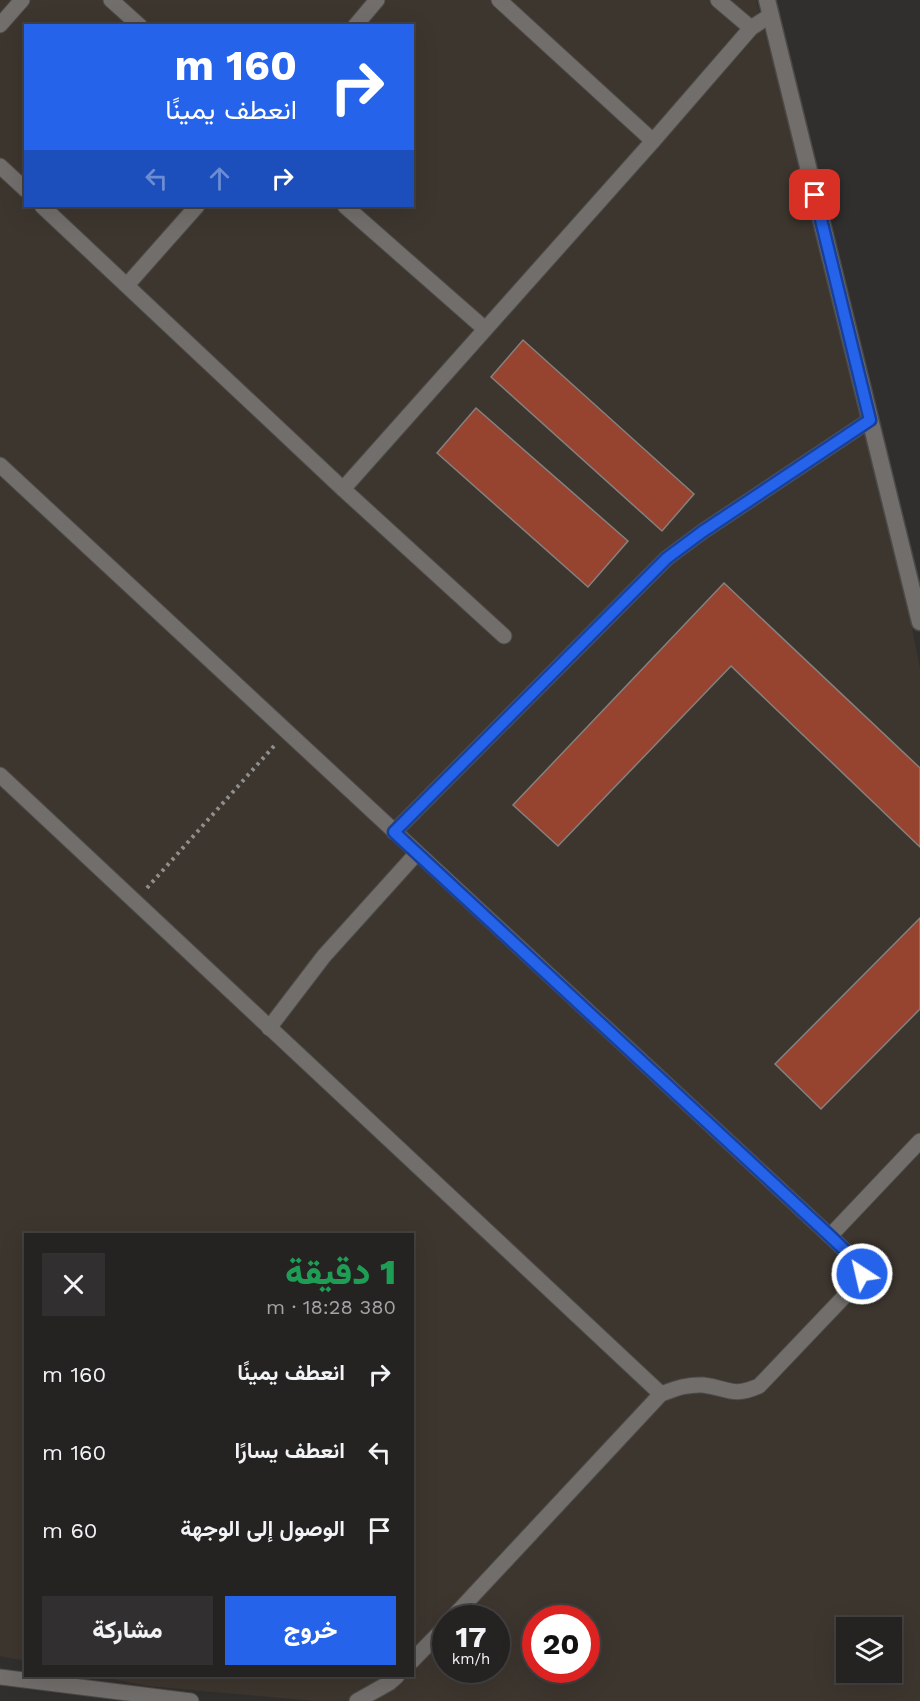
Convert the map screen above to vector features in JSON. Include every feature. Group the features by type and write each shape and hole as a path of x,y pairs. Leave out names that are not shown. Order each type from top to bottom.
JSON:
{"street":[{"path":"769,8 920,622"}],"lane":[{"path":"0,25 22,0"},
{"path":"111,0 138,24"},
{"path":"357,24 377,0"},
{"path":"499,0 653,141"},
{"path":"718,0 751,28"},
{"path":"343,489 769,8"},
{"path":"0,165 24,188"},
{"path":"43,207 343,489 504,636"},
{"path":"127,285 196,207"},
{"path":"346,207 485,328"},
{"path":"394,832 667,558 702,532 870,420"},
{"path":"0,465 862,1268 862,1274 759,1386 743,1393 704,1385 684,1385 660,1394 464,1605"},
{"path":"0,775 660,1394"},
{"path":"269,1028 324,956 417,853"},
{"path":"830,1236 920,1141"},
{"path":"414,1659 432,1640"},
{"path":"0,1677 191,1701"},
{"path":"357,1701 396,1677"}],"path":[{"path":"134,902 287,732"}],"shaded area":[{"path":"0,0 756,0 875,444 920,668 920,1701 315,1701 148,1686 102,1677 414,1677 414,1233 24,1233 24,1661 0,1656"}],"building":[{"path":"523,340 694,494 662,531 491,377"},
{"path":"476,408 628,541 588,587 437,453"},
{"path":"724,583 920,768 920,847 731,666 558,846 513,805"},
{"path":"920,918 920,1009 821,1109 775,1064"}],"route":[{"path":"815,195 870,420 702,532 667,558 394,832 830,1236 858,1263 862,1268 862,1274"}]}
